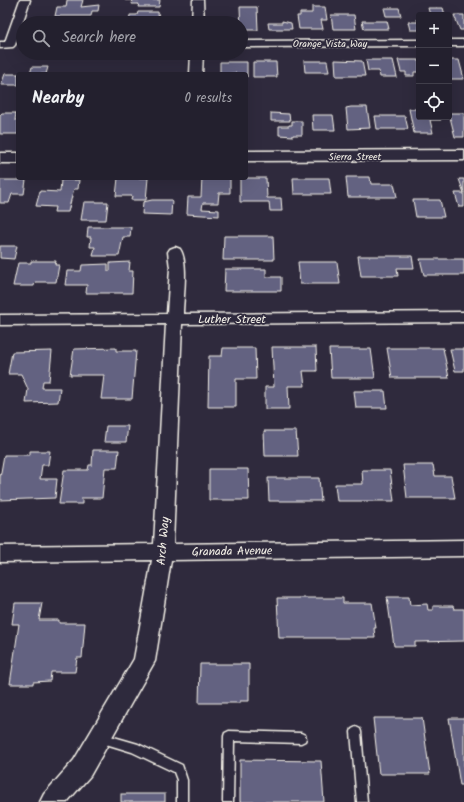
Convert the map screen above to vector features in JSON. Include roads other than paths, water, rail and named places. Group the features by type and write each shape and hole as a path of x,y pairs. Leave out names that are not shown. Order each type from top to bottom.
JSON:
{"street":[{"path":"17,16 24,0"},
{"path":"198,0 198,16"},
{"path":"5,45 16,19"},
{"name":"Orange Vista Way","path":"248,44 416,43"},
{"path":"452,43 464,43"},
{"path":"196,72 197,60"},
{"name":"Sierra Street","path":"248,156 464,155"},
{"path":"0,158 16,158"},
{"name":"Arch Way","path":"52,802 82,768 144,661 163,552 175,319 177,268 175,252"},
{"name":"Luther Street","path":"0,320 464,317"},
{"name":"Granada Avenue","path":"0,554 464,548"}],"lane":[{"path":"356,732 362,802"},
{"path":"228,802 229,736 301,738"},
{"path":"99,738 134,748 178,769 182,780 182,802"}]}
